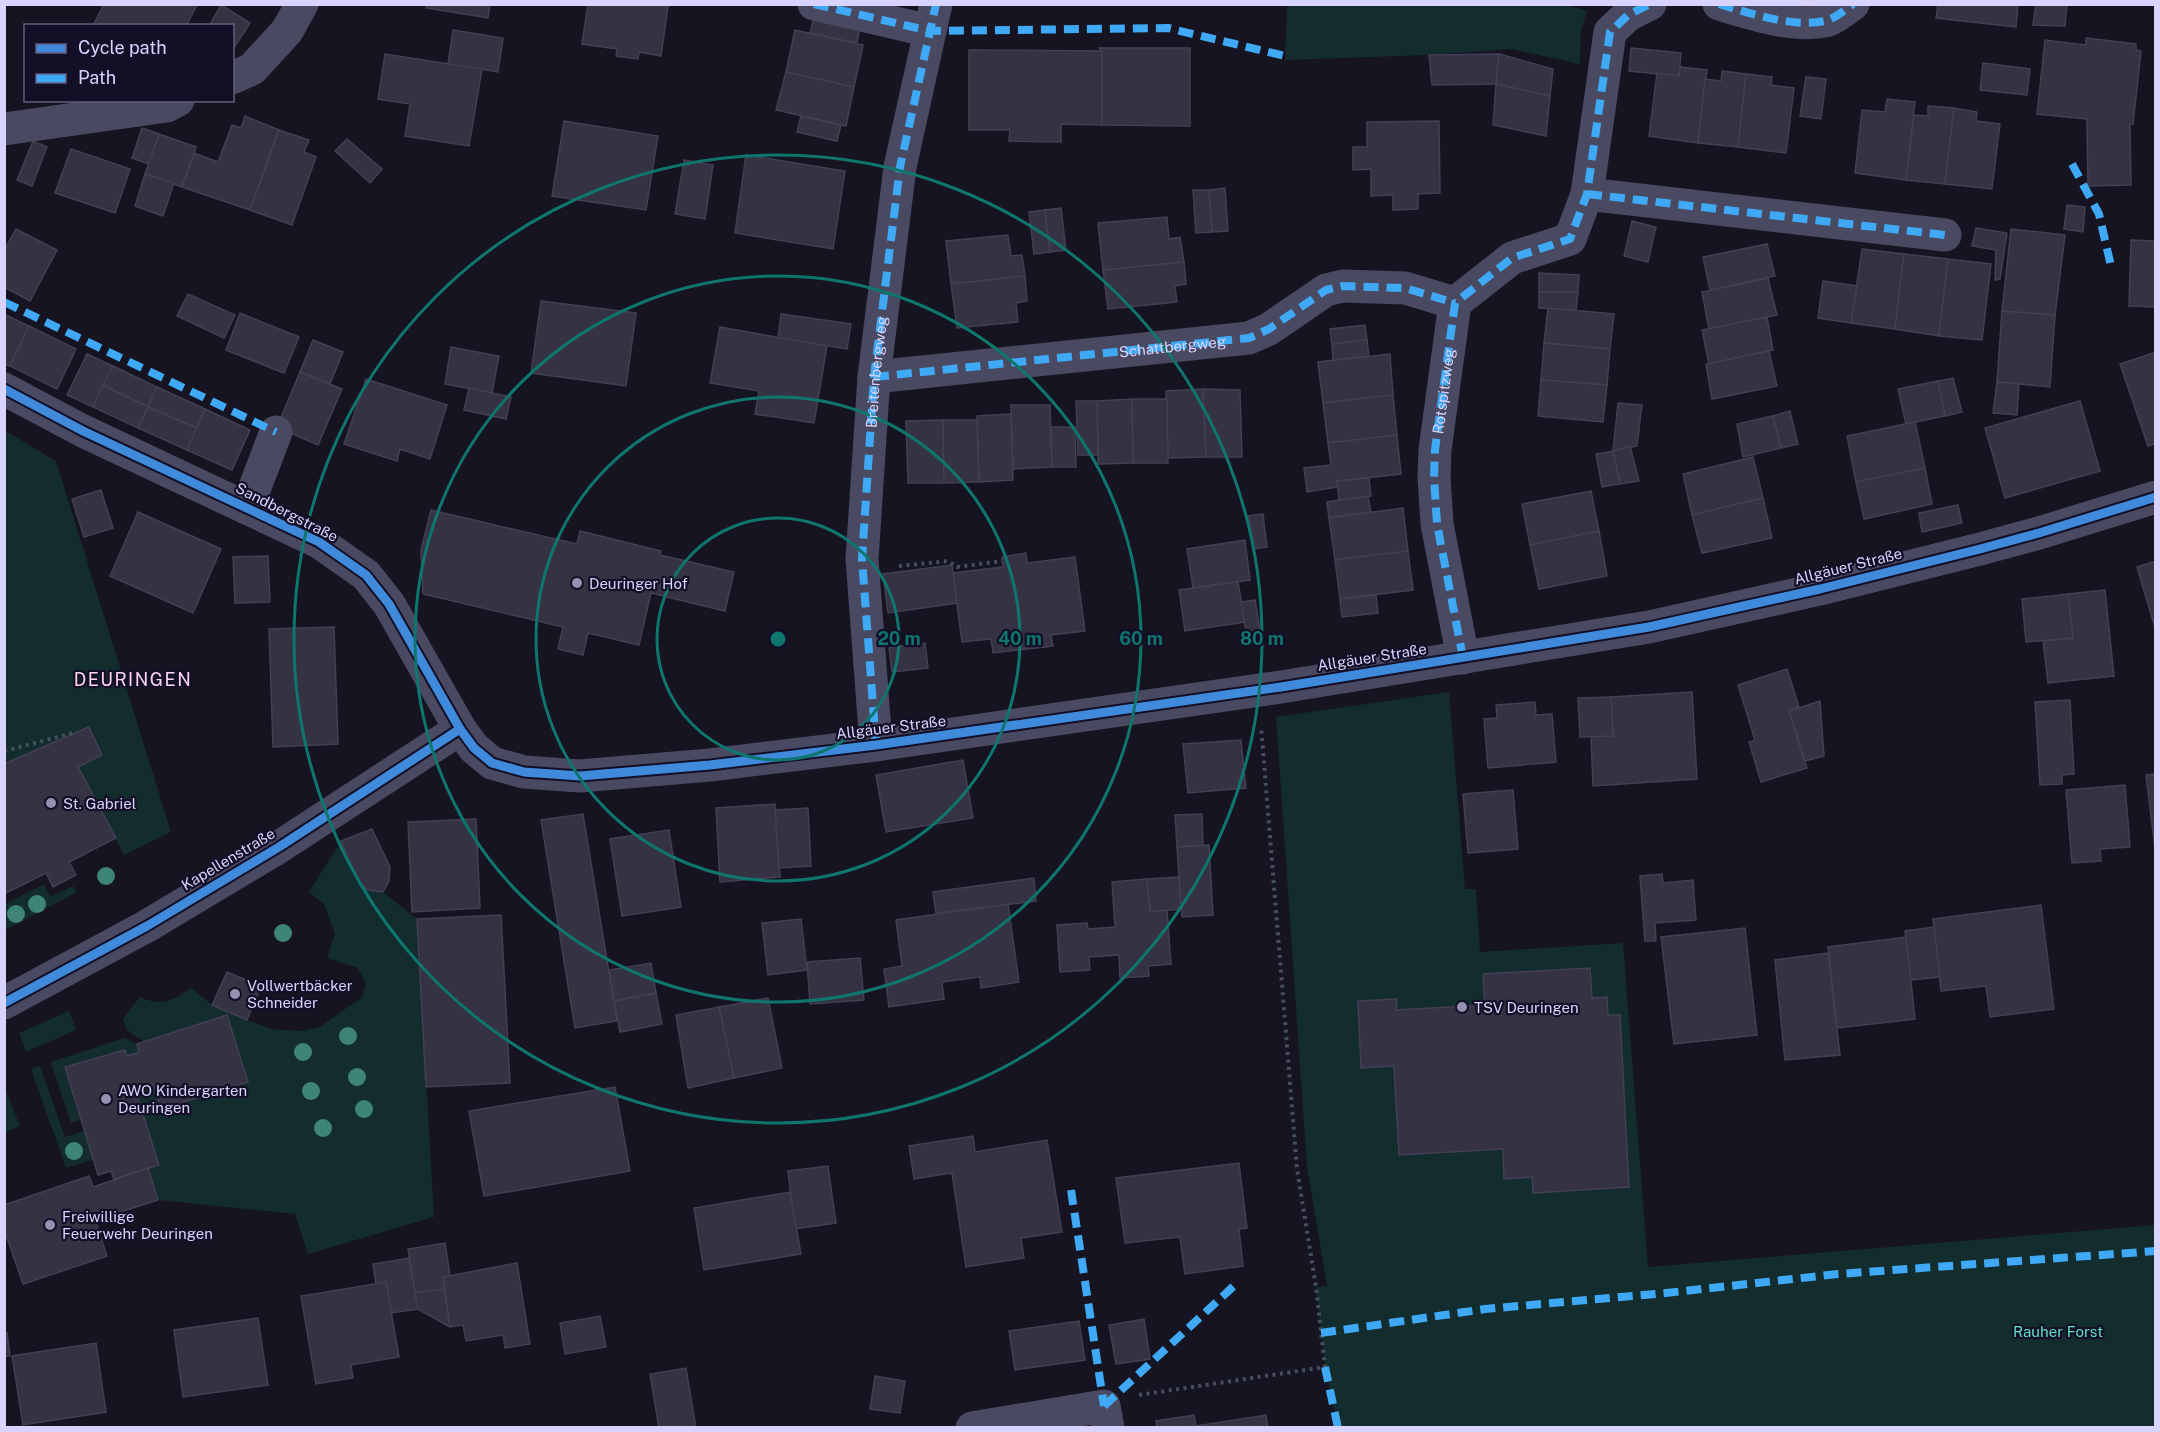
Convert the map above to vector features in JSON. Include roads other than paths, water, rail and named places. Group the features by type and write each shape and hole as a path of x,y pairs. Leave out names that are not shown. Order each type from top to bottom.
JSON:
{"street":[{"path":"234,77 252,69 288,31 302,4"},
{"path":"814,4 933,18"},
{"path":"1455,303 1512,258 1570,239 1587,194 1610,32 1628,15 1650,4"},
{"path":"1719,4 1758,16 1793,21 1839,13"},
{"name":"Breitenbergweg","path":"876,745 861,559 874,377 900,167 933,18"},
{"path":"4,129 166,106 174,102"},
{"path":"1587,194 1946,235"},
{"name":"Schattbergweg","path":"874,377 1249,338 1269,329 1326,290 1343,286 1405,288 1455,303"},
{"name":"Rotspitzweg","path":"1455,303 1435,450 1434,477 1437,524 1463,658"},
{"name":"Sandbergstraße","path":"4,389 83,431 319,542 366,575 389,604 460,729 474,748 492,763 524,772 580,776"},
{"path":"247,508 276,432"},
{"name":"Allgäuer Straße","path":"580,776 710,765 876,745 1258,690 1649,627 1820,589 2039,533 2156,497"},
{"name":"Kapellenstraße","path":"4,1003 147,926 279,847 460,729"},
{"path":"972,1428 1106,1417"}],"place":[{"name":"Deuringer Hof","path":"577,583"},
{"name":"St. Gabriel","path":"51,803"},
{"name":"Vollwertbäcker Schneider","path":"235,994"},
{"name":"TSV Deuringen","path":"1462,1007"},
{"name":"AWO Kindergarten Deuringen","path":"106,1099"},
{"name":"Freiwillige Feuerwehr Deuringen","path":"50,1225"}],"district":[{"name":"DEURINGEN","path":"133,679"}],"park label":[{"name":"Rauher Forst","path":"2058,1331"}]}
